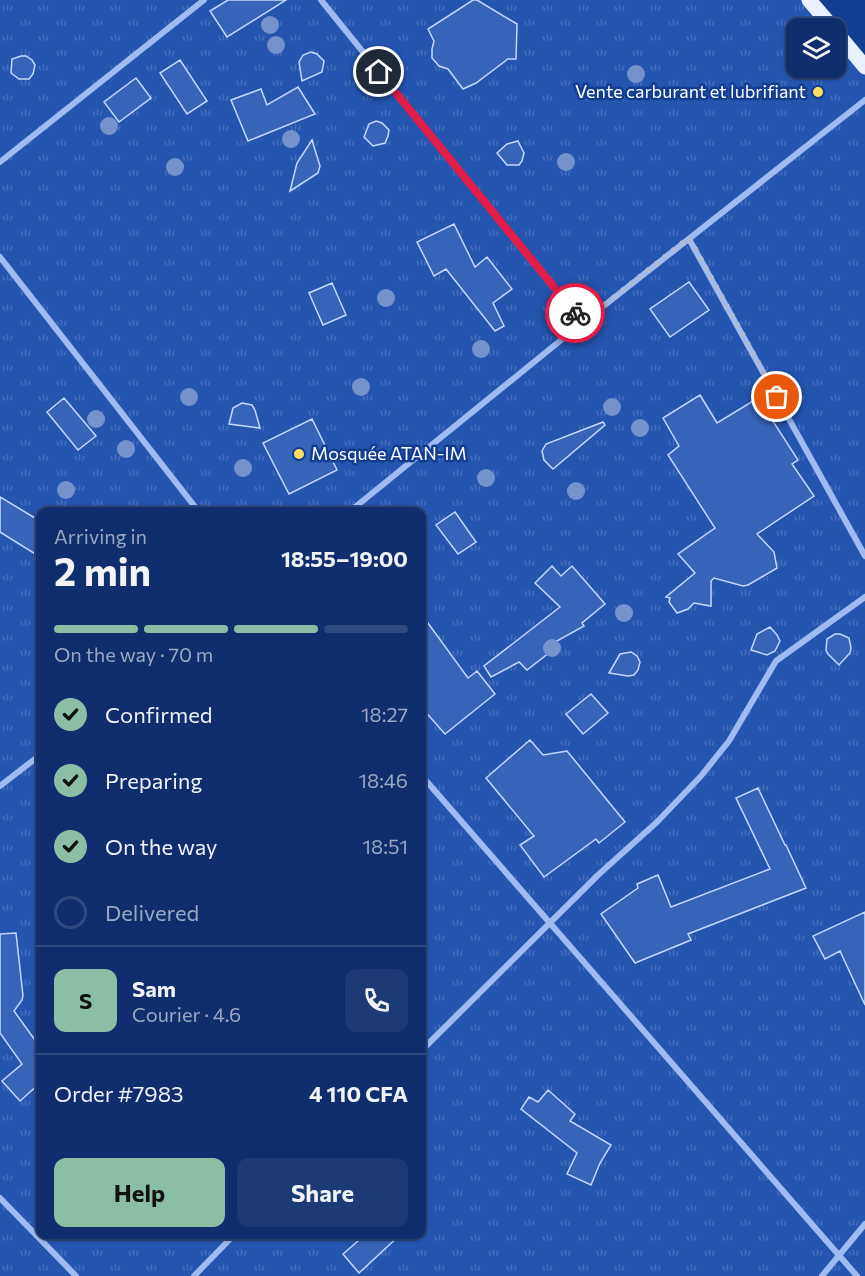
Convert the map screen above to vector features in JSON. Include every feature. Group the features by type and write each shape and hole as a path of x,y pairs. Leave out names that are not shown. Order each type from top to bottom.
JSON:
{"main road":[{"path":"809,0 824,18"},
{"path":"846,44 865,67"}],"street":[{"path":"0,162 204,0"},
{"path":"321,0 582,323"},
{"path":"355,507 582,323 865,100"},
{"path":"689,238 865,556"},
{"path":"0,257 195,507"},
{"path":"426,1046 598,875 657,822 701,776 729,741 776,662 865,597"},
{"path":"0,786 36,758"},
{"path":"426,781 857,1276"},
{"path":"0,1198 36,1235"},
{"path":"822,1276 865,1224"},
{"path":"40,1239 76,1276"},
{"path":"194,1276 230,1239"}],"green space":[{"path":"0,0 809,0 824,18 786,18 786,78 846,78 846,44 865,67 865,1276 0,1276"}],"building":[{"path":"228,0 286,0 227,37 210,11"},
{"path":"473,0 477,0 517,24 516,59 508,59 476,83 463,89 448,69 439,66 432,58 434,41 428,29"},
{"path":"311,52 324,61 322,72 302,81 299,62 303,55"},
{"path":"26,56 35,65 29,79 19,79 11,73 12,59"},
{"path":"180,60 207,101 187,114 160,73"},
{"path":"136,78 151,98 119,122 104,102"},
{"path":"298,87 315,114 248,141 231,100 261,89 267,105"},
{"path":"376,121 389,130 385,143 373,146 364,137 369,124"},
{"path":"312,140 320,166 318,173 290,191 297,163"},
{"path":"518,141 524,153 522,161 519,165 507,165 497,153 507,144"},
{"path":"454,224 475,267 487,257 512,289 493,303 504,326 495,331 446,269 434,276 417,242"},
{"path":"689,282 709,310 670,337 650,309"},
{"path":"332,283 346,315 323,325 309,293"},
{"path":"700,395 717,423 758,398 798,460 792,464 814,496 757,534 774,552 777,568 743,586 714,578 711,581 711,606 694,603 688,609 677,613 669,602 670,598 666,597 695,573 678,554 715,528 668,455 679,446 663,418"},
{"path":"64,398 96,436 78,450 47,412"},
{"path":"242,403 252,405 260,428 229,424 233,408"},
{"path":"312,419 337,470 289,494 263,443"},
{"path":"603,422 605,425 553,469 544,460 542,451 546,444"},
{"path":"0,497 36,519 36,554 0,532"},
{"path":"455,512 476,542 458,554 436,525"},
{"path":"552,566 561,576 572,566 605,604 582,623 584,626 555,642 559,645 527,670 519,662 491,677 484,666 560,607 535,583"},
{"path":"426,620 468,678 477,671 495,694 445,734 426,713"},
{"path":"770,627 780,641 775,651 767,655 751,650 757,634"},
{"path":"835,634 849,638 851,648 850,653 839,665 826,650 827,639"},
{"path":"631,652 640,662 634,675 609,673 620,654"},
{"path":"591,694 608,713 583,734 566,714"},
{"path":"530,740 543,755 567,751 625,822 599,843 596,839 544,877 520,845 534,836 486,778"},
{"path":"758,788 806,888 688,934 691,940 635,963 601,914 638,888 637,884 658,875 671,907 770,869 736,798"},
{"path":"865,912 865,1005 840,951 825,959 813,936"},
{"path":"16,933 23,996 14,1011 36,1041 36,1087 20,1101 2,1081 22,1064 0,1033 0,934"},
{"path":"548,1090 575,1114 570,1121 611,1145 591,1185 567,1174 577,1153 521,1109 529,1097 538,1102"},
{"path":"360,1239 396,1239 359,1273 343,1254"}],"way so far":[{"path":"575,313 582,323 689,238 777,397"}],"place":[{"name":"Vente carburant et lubrifiant","path":"818,92"},
{"name":"Mosquée ATAN-IM","path":"299,454"}],"route":[{"path":"379,72 575,313"}]}
